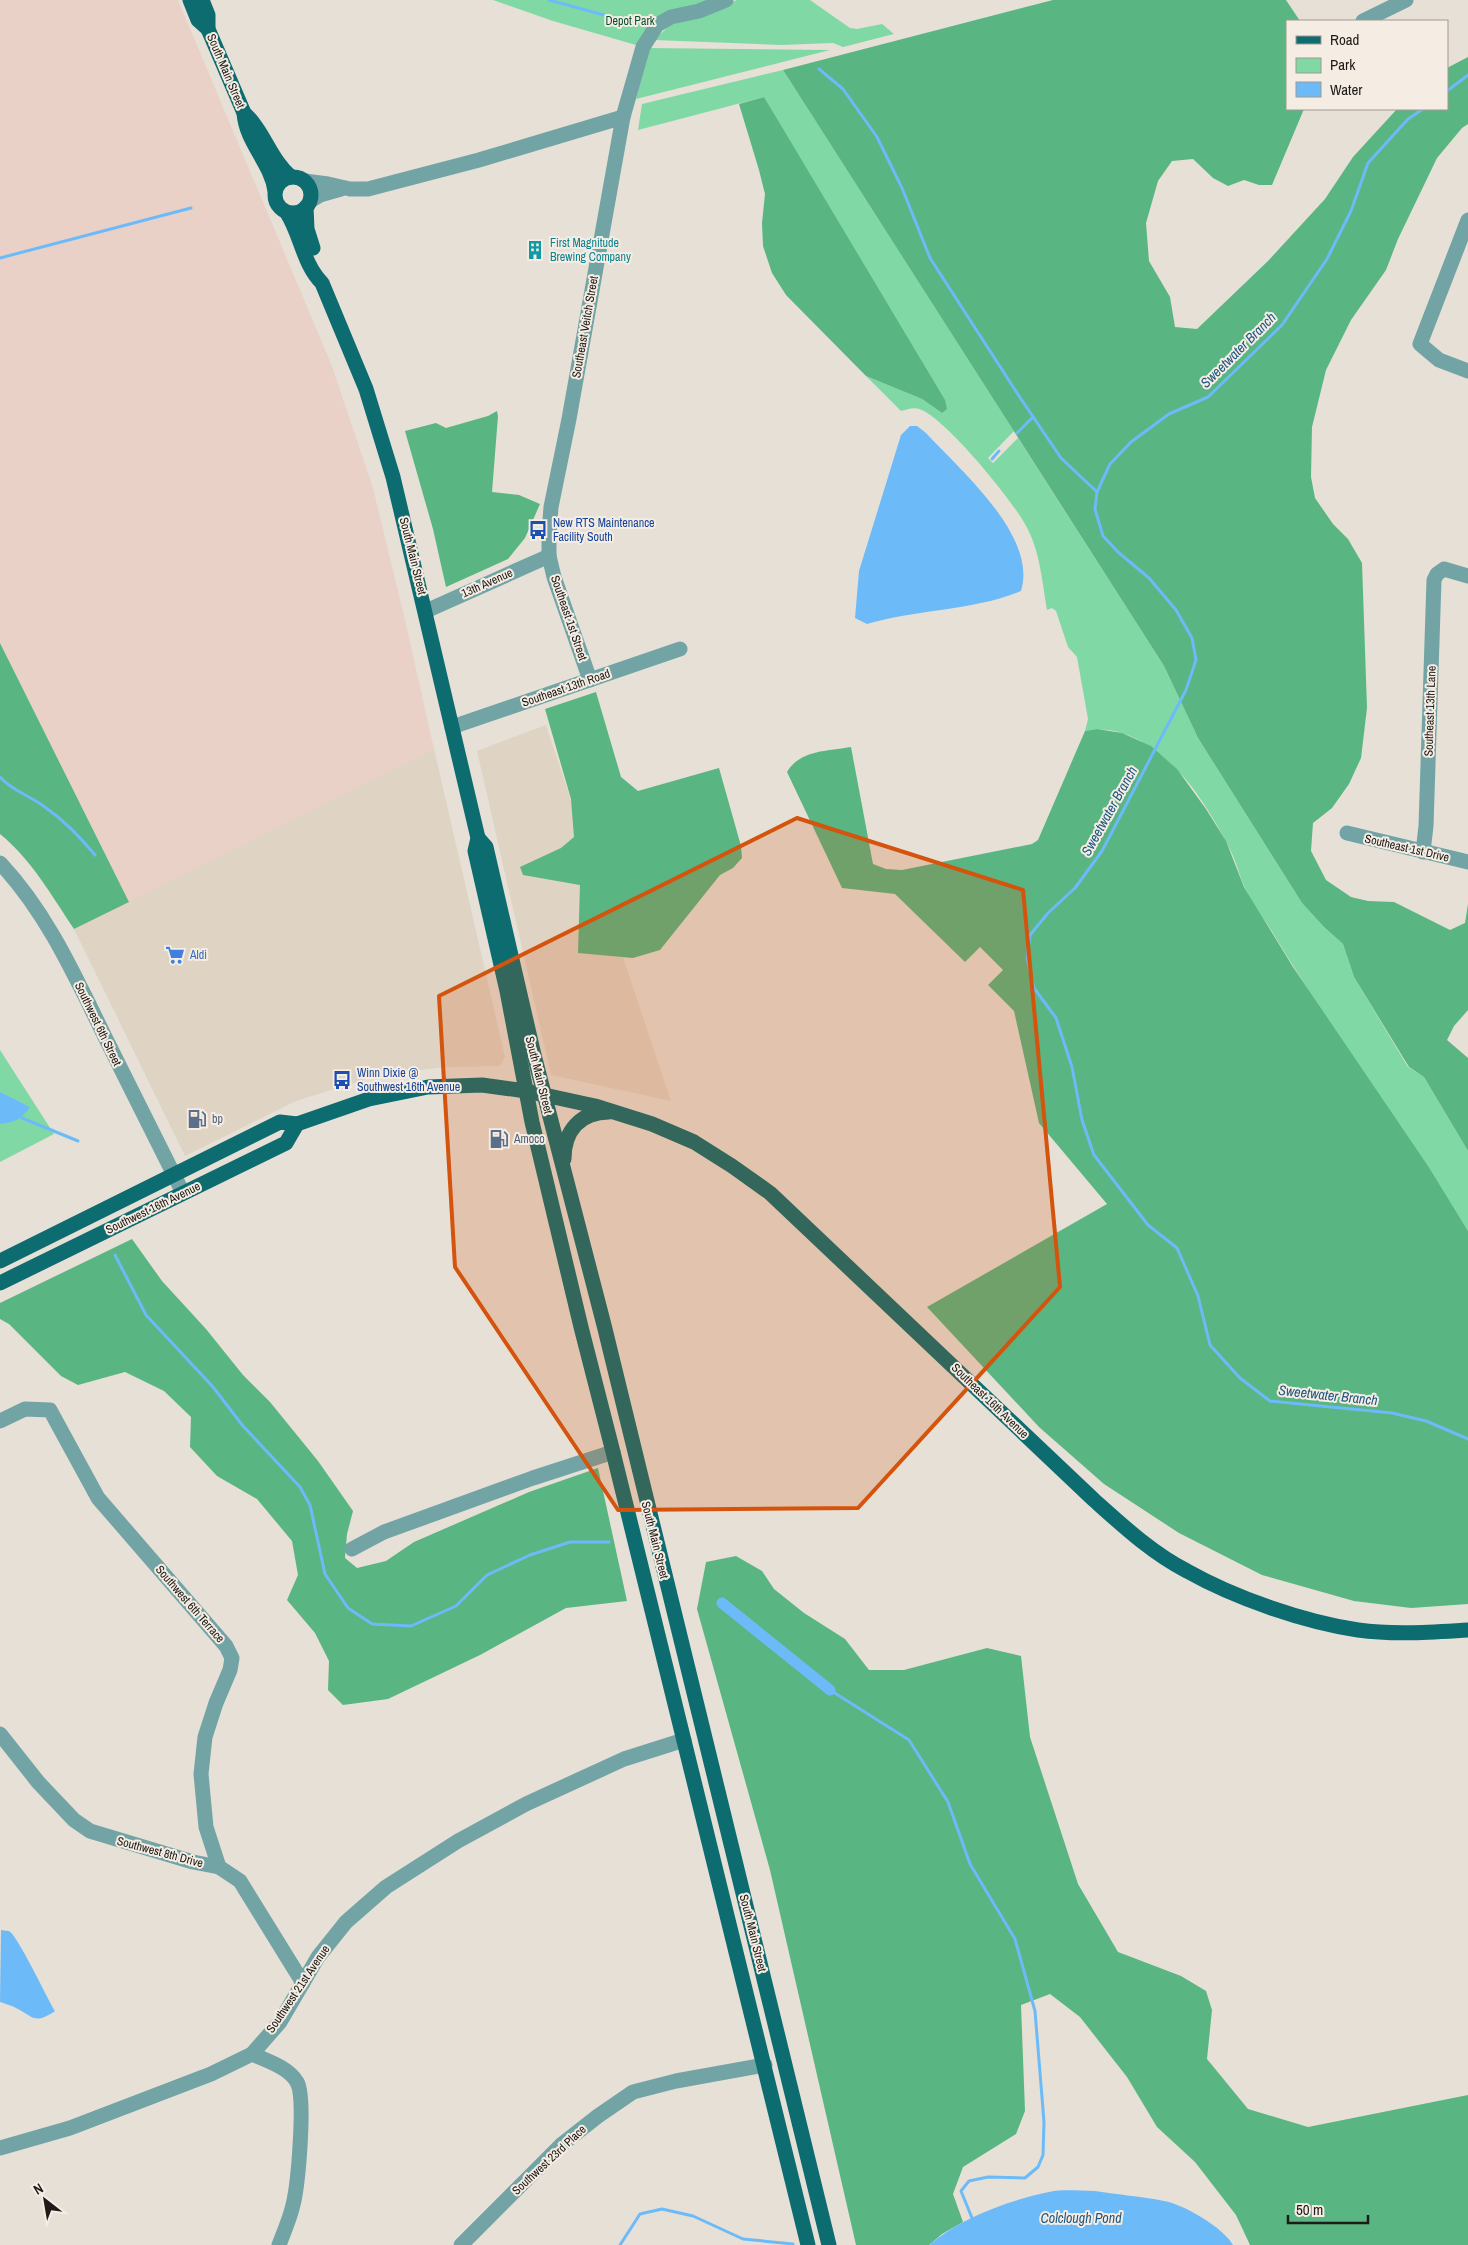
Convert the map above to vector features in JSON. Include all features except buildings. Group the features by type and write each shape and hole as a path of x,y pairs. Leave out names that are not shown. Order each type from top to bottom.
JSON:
{"main road":[{"name":"South Main Street","path":"190,0 198,20 208,29"},
{"name":"South Main Street","path":"202,0 208,16 208,29 244,114 245,128 271,175 275,190"},
{"name":"South Main Street","path":"244,114 254,122 273,156 298,179"},
{"path":"298,179 311,190 308,204 298,213 287,213 275,202 275,190 280,181 298,179"},
{"name":"South Main Street","path":"308,204 307,229 322,269 322,283"},
{"name":"South Main Street","path":"287,213 294,225 313,274 322,283 359,370 379,427 393,477 478,838 475,850 507,991 526,1091 581,1327 808,2245"},
{"name":"South Main Street","path":"478,838 486,847 544,1094 604,1325 829,2245"},
{"name":"Southwest 16th Avenue","path":"0,1261 280,1122 297,1124 369,1099 428,1087 482,1085 544,1094"},
{"name":"Southeast 16th Avenue","path":"544,1094 615,1112 652,1124 694,1142 770,1193 1094,1500 1142,1542 1187,1571 1238,1594 1298,1616 1358,1630 1416,1634 1468,1630"},
{"path":"563,1170 566,1139 577,1122 593,1114 615,1112"},
{"name":"Southwest 16th Avenue","path":"0,1283 286,1143 297,1124"},
{"path":"581,1327 604,1325"},
{"path":"613,1452 633,1449"},
{"path":"684,1740 704,1738"},
{"path":"764,2065 785,2061"}],"street":[{"name":"Southeast Veitch Street","path":"548,556 551,507 569,419 623,116 645,43 657,25 664,21 726,0"},
{"path":"1365,20 1406,0"},
{"path":"298,179 345,188 374,188 478,160 623,116"},
{"path":"308,204 320,195 345,188"},
{"path":"1468,220 1461,258 1420,344 1439,360 1468,371"},
{"name":"13th Avenue","path":"426,611 548,556"},
{"name":"Southeast 1st Street","path":"548,556 590,680"},
{"name":"Southeast 13th Lane","path":"1423,852 1426,826 1434,580 1440,571 1450,570 1468,576"},
{"name":"Southeast 13th Road","path":"452,727 680,649"},
{"name":"Southeast 1st Drive","path":"1347,833 1468,862"},
{"name":"Southwest 6th Street","path":"0,863 16,880 46,922 71,968 183,1193"},
{"name":"Southwest 6th Terrace","path":"0,1421 25,1409 50,1410 98,1498 226,1646 232,1658 230,1670 216,1703 205,1737 201,1774 206,1827 219,1867"},
{"path":"352,1549 394,1529 533,1478 613,1452"},
{"name":"Southwest 8th Drive","path":"0,1734 38,1782 74,1820 90,1831 193,1862 219,1867 240,1881 304,1983"},
{"name":"Southwest 21st Avenue","path":"0,2148 70,2128 211,2074 252,2054 280,2022 318,1957 346,1922 386,1887 458,1842 526,1804 624,1759 684,1740"},
{"path":"252,2054 284,2069 297,2082 301,2099 294,2205 279,2245"},
{"name":"Southwest 23rd Place","path":"461,2245 561,2145 633,2092 676,2081 764,2065"}],"highlighted area":[{"path":"797,818 1023,890 1060,1287 858,1508 618,1510 455,1267 439,996"}],"shaded area":[{"path":"0,0 178,0 332,366 373,488 434,749 129,902 0,643"},
{"path":"546,725 671,1101 551,1075 477,751"},
{"path":"434,749 505,1057 500,1066 447,1067 382,1074 296,1101 185,1156 74,929"}],"green space":[{"name":"Depot Park","path":"493,0 715,0 636,45 553,21"},
{"path":"737,0 810,0 850,28 857,29 882,24 894,34 843,47 833,43 781,45 654,40 669,26"},
{"path":"1053,0 1286,0 1299,20 1286,20 1286,110 1304,110 1272,185 1259,185 1244,180 1228,186 1213,178 1193,159 1172,161 1158,181 1146,223 1149,261 1170,297 1175,327 1197,329 1268,261 1325,199 1353,157 1396,110 1448,110 1448,67 1468,57 1468,124 1462,128 1437,158 1398,239 1386,270 1351,320 1326,370 1312,427 1311,477 1315,498 1333,524 1348,539 1362,563 1367,708 1361,758 1349,784 1332,808 1313,823 1311,851 1326,880 1351,897 1368,901 1394,902 1450,930 1465,923 1468,904 1468,1010 1454,1026 1447,1040 1468,1058 1468,1151 1424,1077 1409,1067 1354,977 1343,944 1302,903 1198,738 1164,666 783,70"},
{"path":"649,48 830,50 636,99"},
{"path":"783,70 1014,431 988,458 993,463 1018,438 1164,666 1198,738 1302,903 1343,944 1354,977 1408,1067 1424,1077 1468,1151 1468,1231 1254,904 1245,888 1222,834 1191,786 1166,759 1134,738 1110,730 1085,731 1088,719 1077,657 1068,647 1056,611 1052,608 1047,610 1037,555 1025,524 992,479 960,442 944,427 930,415 919,409 912,408 901,411 866,376 922,399 942,413 764,97 638,130 642,104"},
{"path":"764,97 945,400 947,409 942,413 922,399 866,376 786,295 772,273 763,246 762,223 765,194 739,104"},
{"path":"497,411 492,492 519,495 540,504 525,538 508,559 446,587 433,529 405,431 436,423 446,428 488,416"},
{"path":"0,643 129,902 74,929 31,866 0,834"},
{"path":"596,692 621,777 638,791 719,768 741,846 742,858 733,868 720,875 660,950 633,958 578,953 580,885 523,875 520,867 561,848 574,837 571,799 545,709"},
{"path":"1097,729 1122,733 1151,746 1177,769 1226,841 1244,887 1293,967 1428,1166 1468,1231 1468,1604 1411,1608 1354,1601 1262,1575 1179,1533 1104,1484 1039,1427 927,1307 1107,1204 1039,1123 1014,1011 988,985 1003,970 980,947 965,962 895,894 842,888 787,772 799,759 807,755 851,747 873,864 886,869 902,870 1032,844 1038,840 1085,731"},
{"path":"0,1050 54,1134 0,1162"},
{"path":"132,1239 162,1281 206,1329 243,1375 270,1402 318,1461 353,1511 347,1534 345,1558 357,1568 386,1561 414,1542 529,1492 598,1468 627,1601 566,1608 480,1655 388,1699 343,1705 328,1690 329,1661 315,1633 287,1600 298,1575 292,1541 257,1499 217,1476 190,1447 191,1417 164,1391 125,1372 78,1385 61,1376 9,1324 0,1319 0,1303"},
{"path":"736,1556 762,1571 774,1589 804,1613 845,1639 869,1670 904,1670 987,1648 1021,1656 1030,1737 1078,1884 1118,1952 1181,1976 1206,1991 1212,2010 1207,2059 1248,2109 1308,2127 1468,2095 1468,2245 1250,2245 1236,2215 1195,2162 1157,2127 1127,2077 1080,2017 1050,1994 1021,2005 1025,2111 1016,2134 963,2167 953,2194 963,2222 942,2234 929,2245 856,2245 770,1870 697,1609 706,1562"}],"water":[{"path":"910,426 917,426 926,433 993,505 1018,548 1023,570 1021,591 1002,598 905,615 867,624 855,618 859,571 901,435"},
{"path":"0,1092 30,1107 17,1120 0,1124"},
{"path":"1,1930 9,1931 13,1935 55,2011 43,2018 31,2017 14,2007 0,2002"},
{"name":"Colclough Pond","path":"1054,2191 1095,2191 1172,2203 1212,2224 1233,2245 929,2245 970,2218 1001,2205"}],"waterway":[{"path":"549,0 626,21"},
{"path":"819,69 843,89 877,137 902,188 930,258 1017,393 1061,458 1097,492"},
{"name":"Sweetwater Branch","path":"1448,90 1468,75"},
{"name":"Sweetwater Branch","path":"1422,110 1408,119 1368,163 1351,211 1327,259 1282,325 1208,397 1169,414 1131,442 1110,464 1097,492 1095,509 1103,536 1118,552 1149,578 1176,610 1192,638 1196,660 1186,690 1102,851 1075,888 1048,913 1030,935 1027,959 1034,988 1056,1018 1072,1067 1082,1120 1094,1155 1148,1225 1177,1248 1198,1296 1210,1345 1240,1378 1270,1401 1392,1413 1426,1421 1468,1439"},
{"path":"0,258 191,208"},
{"path":"1017,433 1033,417"},
{"path":"992,459 999,451"},
{"path":"0,777 9,785 37,801 57,816 77,834 95,855"},
{"path":"22,1118 78,1141"},
{"path":"115,1255 146,1315 213,1387 243,1426 300,1487 310,1505 325,1574 348,1608 372,1624 411,1626 456,1606 487,1575 530,1555 570,1542 609,1542"},
{"path":"722,1603 830,1690"},
{"path":"830,1690 909,1740 948,1802 970,1864 1015,1939 1035,2011 1044,2122 1043,2155 1038,2167 1025,2178 988,2177 969,2181 961,2191 972,2218"},
{"path":"620,2245 640,2214 662,2209 693,2216 743,2239 793,2244"}],"place":[{"name":"First Magnitude Brewing Company","path":"535,250"},
{"name":"New RTS Maintenance Facility South","path":"538,530"},
{"name":"Aldi","path":"175,955"},
{"name":"Winn Dixie @ Southwest 16th Avenue","path":"342,1080"},
{"name":"bp","path":"197,1119"},
{"name":"Amoco","path":"499,1139"}]}
